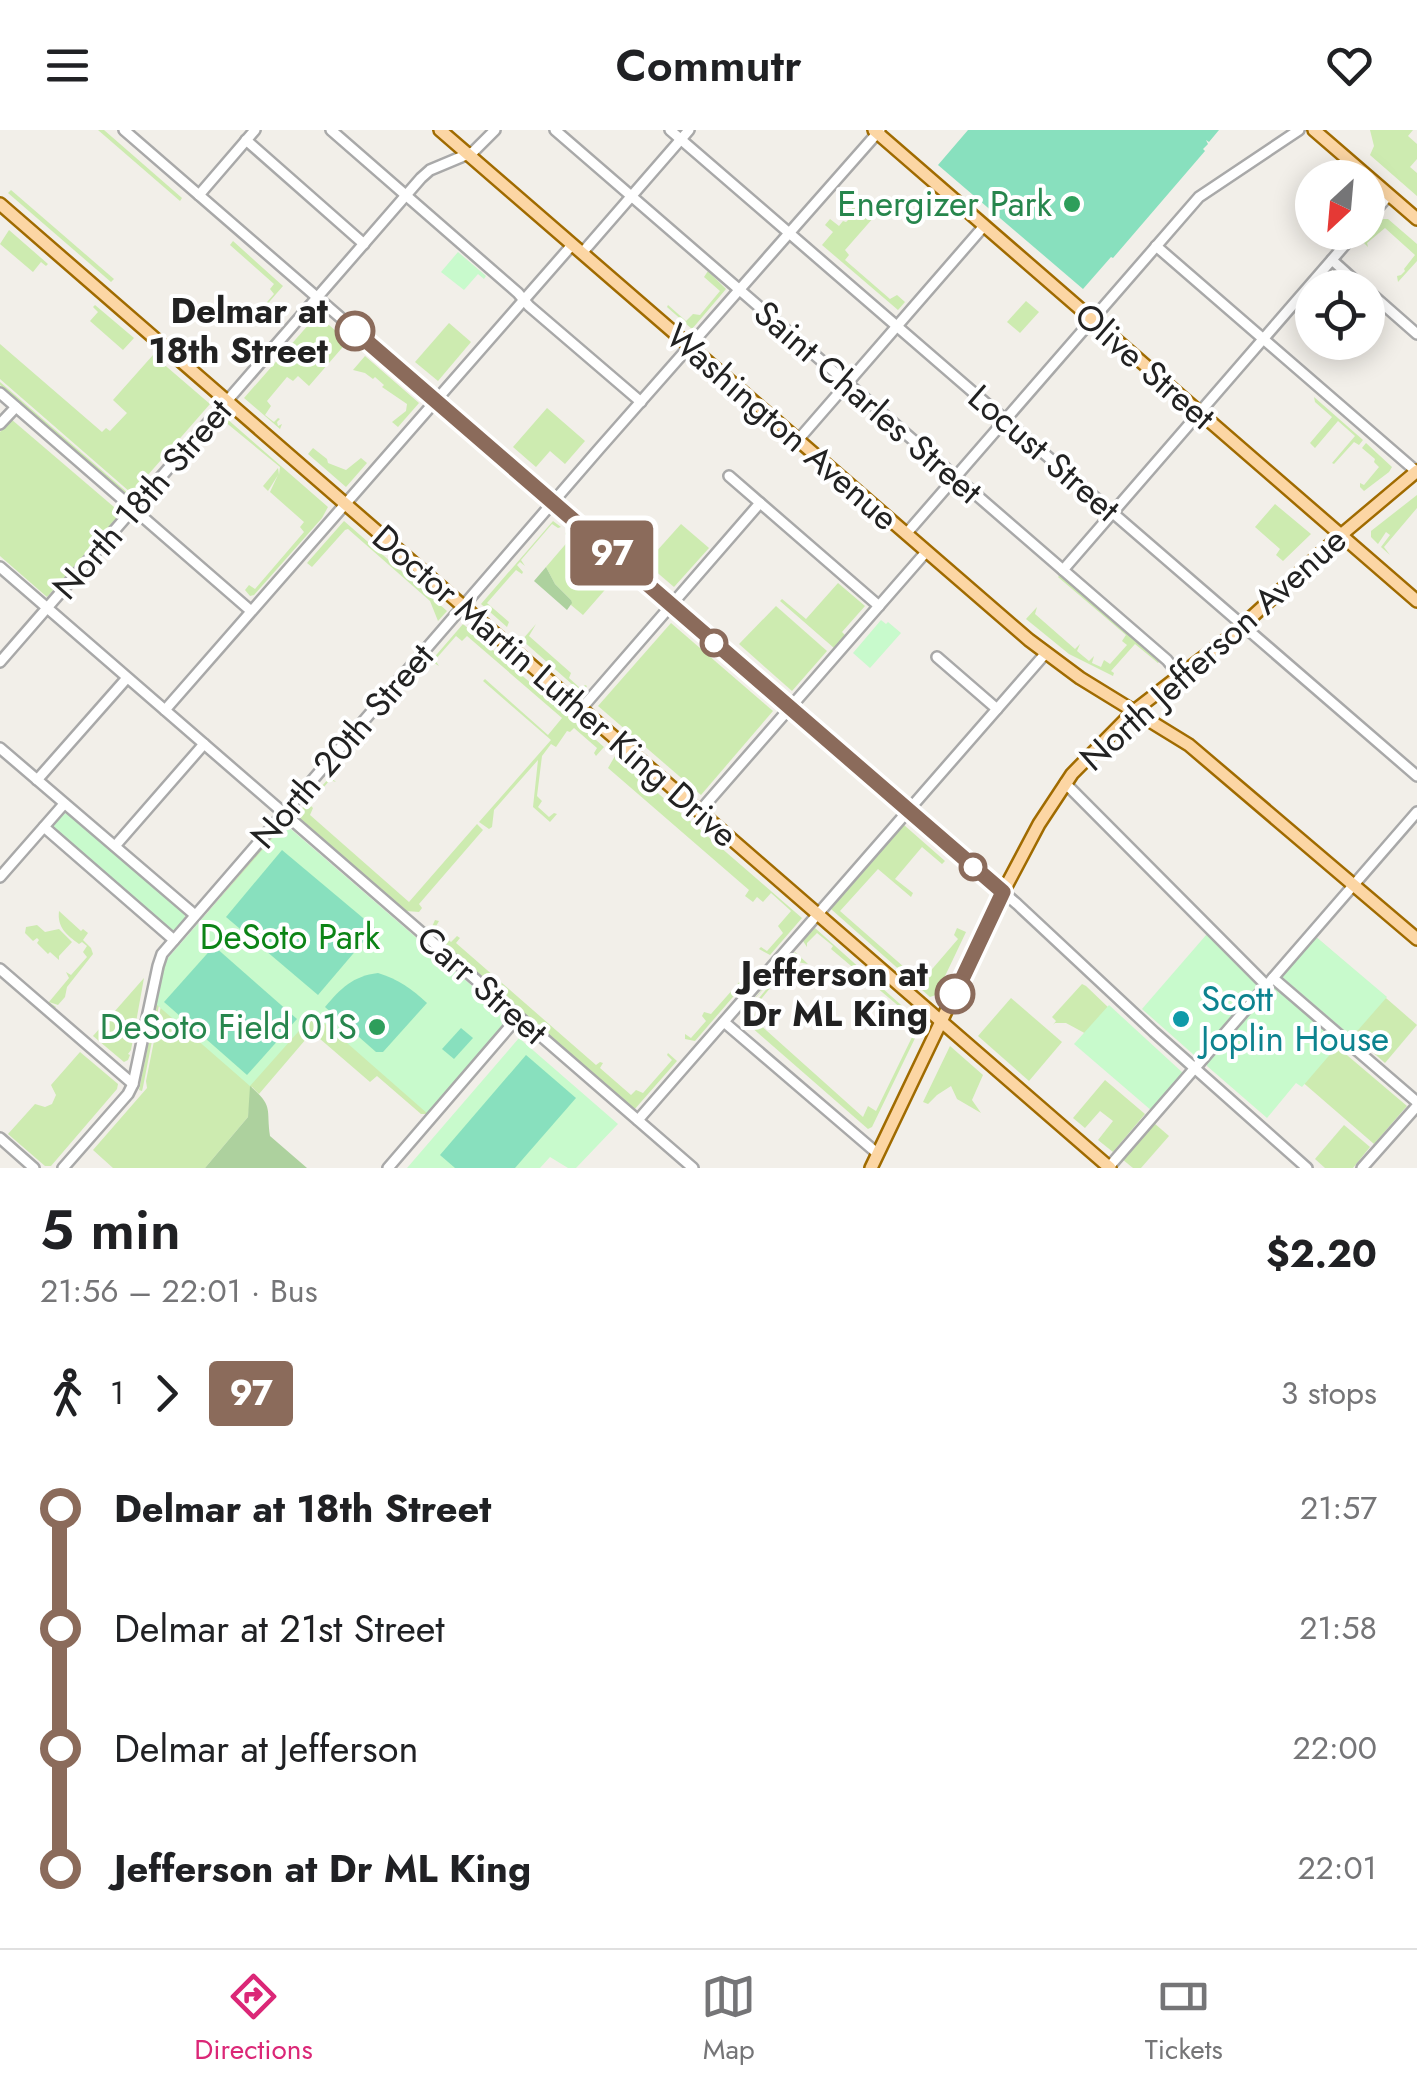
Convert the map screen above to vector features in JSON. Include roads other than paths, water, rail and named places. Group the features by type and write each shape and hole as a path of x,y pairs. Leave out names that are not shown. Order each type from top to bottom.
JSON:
{"main road":[{"name":"Washington Avenue","path":"440,130 1046,654 1189,746 1417,939"},
{"path":"1314,130 1417,219"},
{"name":"Olive Street","path":"877,131 1417,601"},
{"name":"Doctor Martin Luther King Drive","path":"0,204 1110,1168"},
{"name":"North Jefferson Avenue","path":"872,1168 1003,892 1065,783 1134,711 1242,626 1417,472"}],"street":[{"path":"124,130 1003,892 1307,1168"},
{"path":"199,196 255,130"},
{"path":"332,130 640,402"},
{"name":"North 18th Street","path":"0,662 406,195 430,170 478,149 495,130"},
{"name":"Saint Charles Street","path":"555,130 1180,675"},
{"name":"Locust Street","path":"670,130 1417,776"},
{"path":"165,710 524,300 632,196 689,130"},
{"path":"906,534 1207,190 1299,130"},
{"name":"North 20th Street","path":"63,1168 134,1084 159,960 174,940 877,131"},
{"path":"246,140 364,244"},
{"path":"1385,200 1389,195"},
{"path":"798,440 984,226"},
{"path":"1156,246 1417,472"},
{"path":"1063,570 1341,250"},
{"path":"1332,260 1344,270"},
{"path":"1385,306 1417,334"},
{"path":"0,393 251,611"},
{"path":"0,424 16,406"},
{"path":"729,476 879,606"},
{"path":"582,709 760,503"},
{"path":"700,812 926,552"},
{"name":"Carr Street","path":"0,566 693,1168"},
{"path":"638,1120 1046,654"},
{"path":"938,657 997,709"},
{"path":"37,780 127,678"},
{"path":"115,846 204,744"},
{"path":"0,748 194,916"},
{"path":"1065,783 1270,981 1417,1104 1362,1168"},
{"path":"0,877 64,804"},
{"path":"1110,1168 1417,812"},
{"path":"44,827 174,940"},
{"path":"0,969 134,1084"},
{"path":"388,1168 518,1017"},
{"path":"724,1022 878,1154"},
{"path":"0,1138 34,1168"}],"place":[{"name":"Energizer Park","path":"1072,204"},
{"name":"Delmar at 18th Street","path":"355,331"},
{"name":"Jefferson at Dr ML King","path":"955,994"},
{"name":"Scott Joplin House","path":"1181,1019"},
{"name":"DeSoto Field 01S","path":"377,1027"}],"park label":[{"name":"DeSoto Park","path":"290,937"}]}
